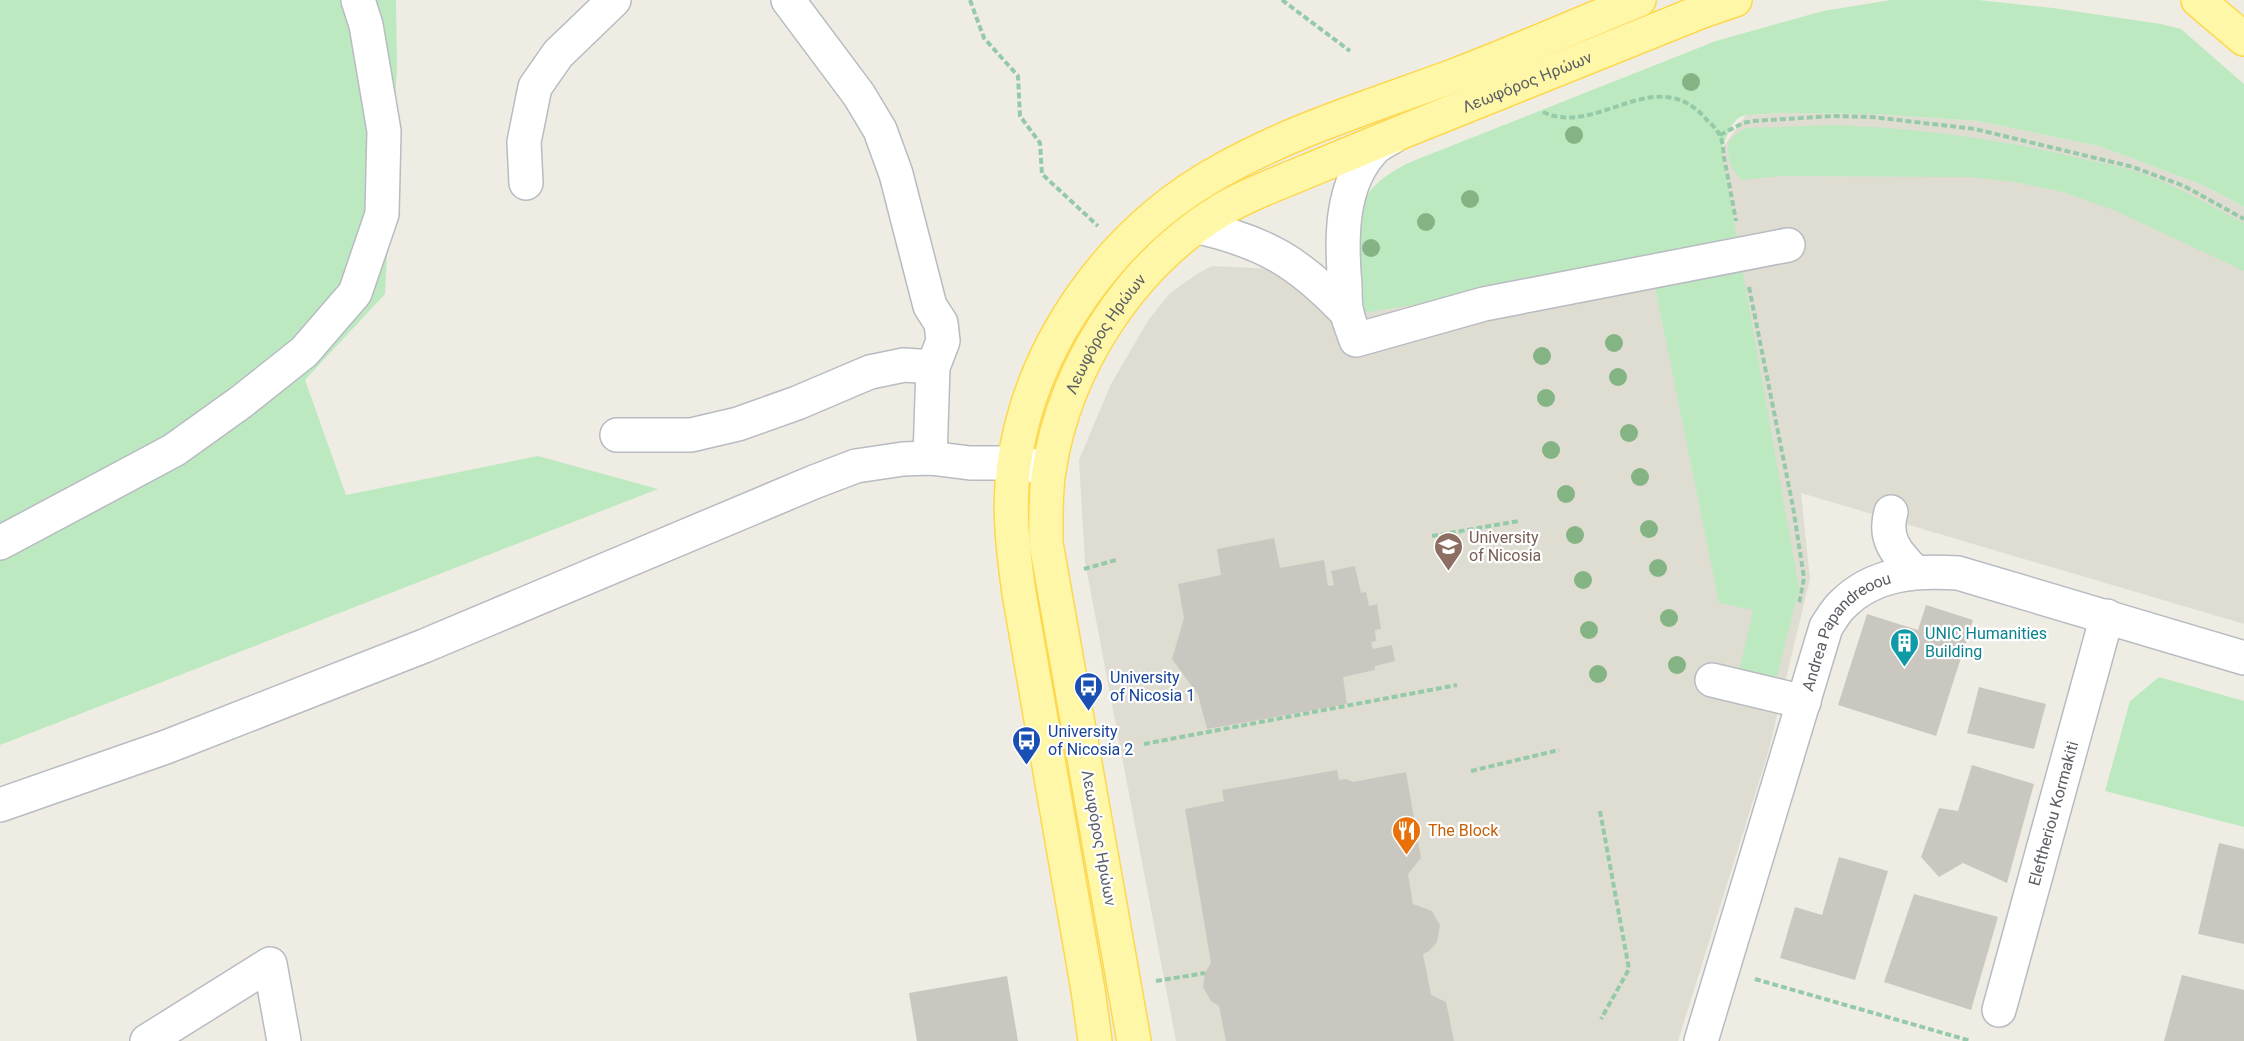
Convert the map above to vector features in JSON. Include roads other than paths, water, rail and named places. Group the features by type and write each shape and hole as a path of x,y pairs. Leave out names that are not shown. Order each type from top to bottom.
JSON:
{"main road":[{"name":"Λεωφόρος Ηρώων","path":"1095,1041 1012,540 1011,501 1014,463 1029,403 1043,367 1082,296 1126,242 1171,203 1221,170 1274,144 1452,76 1639,0"},
{"name":"Λεωφόρος Ηρώων","path":"1134,1041 1046,543 1046,491 1049,468 1066,401 1088,352 1122,301 1156,262 1176,243 1220,211 1248,196 1404,130 1735,0"},
{"path":"2198,0 2244,39"}],"street":[{"path":"0,543 174,450 241,402 304,352 355,293 382,214 384,131 366,25 358,0"},
{"path":"526,183 524,142 535,87 558,54 614,0"},
{"path":"788,0 859,94 880,130 896,174 930,306 941,323 943,341 933,367 930,458"},
{"path":"1404,130 1375,148 1356,174 1346,206 1342,247 1347,313 1356,340 1484,304 1788,245"},
{"path":"1198,227 1259,244 1277,254 1328,293 1347,313"},
{"path":"617,435 691,435 738,424 797,403 870,372 904,365 933,367"},
{"path":"0,805 166,747 413,650 856,466 903,459 930,458 1014,463 1049,468"},
{"path":"1891,512 1887,525 1891,542 1899,556 1915,572"},
{"name":"Andrea Papandreoou","path":"1701,1041 1826,627 1842,604 1869,585 1899,574 1929,571 1958,573 2244,658"},
{"name":"Eleftheriou Kormakiti","path":"1999,1010 2107,616"},
{"path":"1712,680 1804,702"},
{"path":"147,1041 270,964 284,1041"}],"place":[{"name":"University of Nicosia","path":"1448,572"},
{"name":"UNIC Humanities Building","path":"1904,668"},
{"name":"University of Nicosia 1","path":"1089,712"},
{"name":"University of Nicosia 2","path":"1027,766"},
{"name":"The Block","path":"1407,856"}]}
